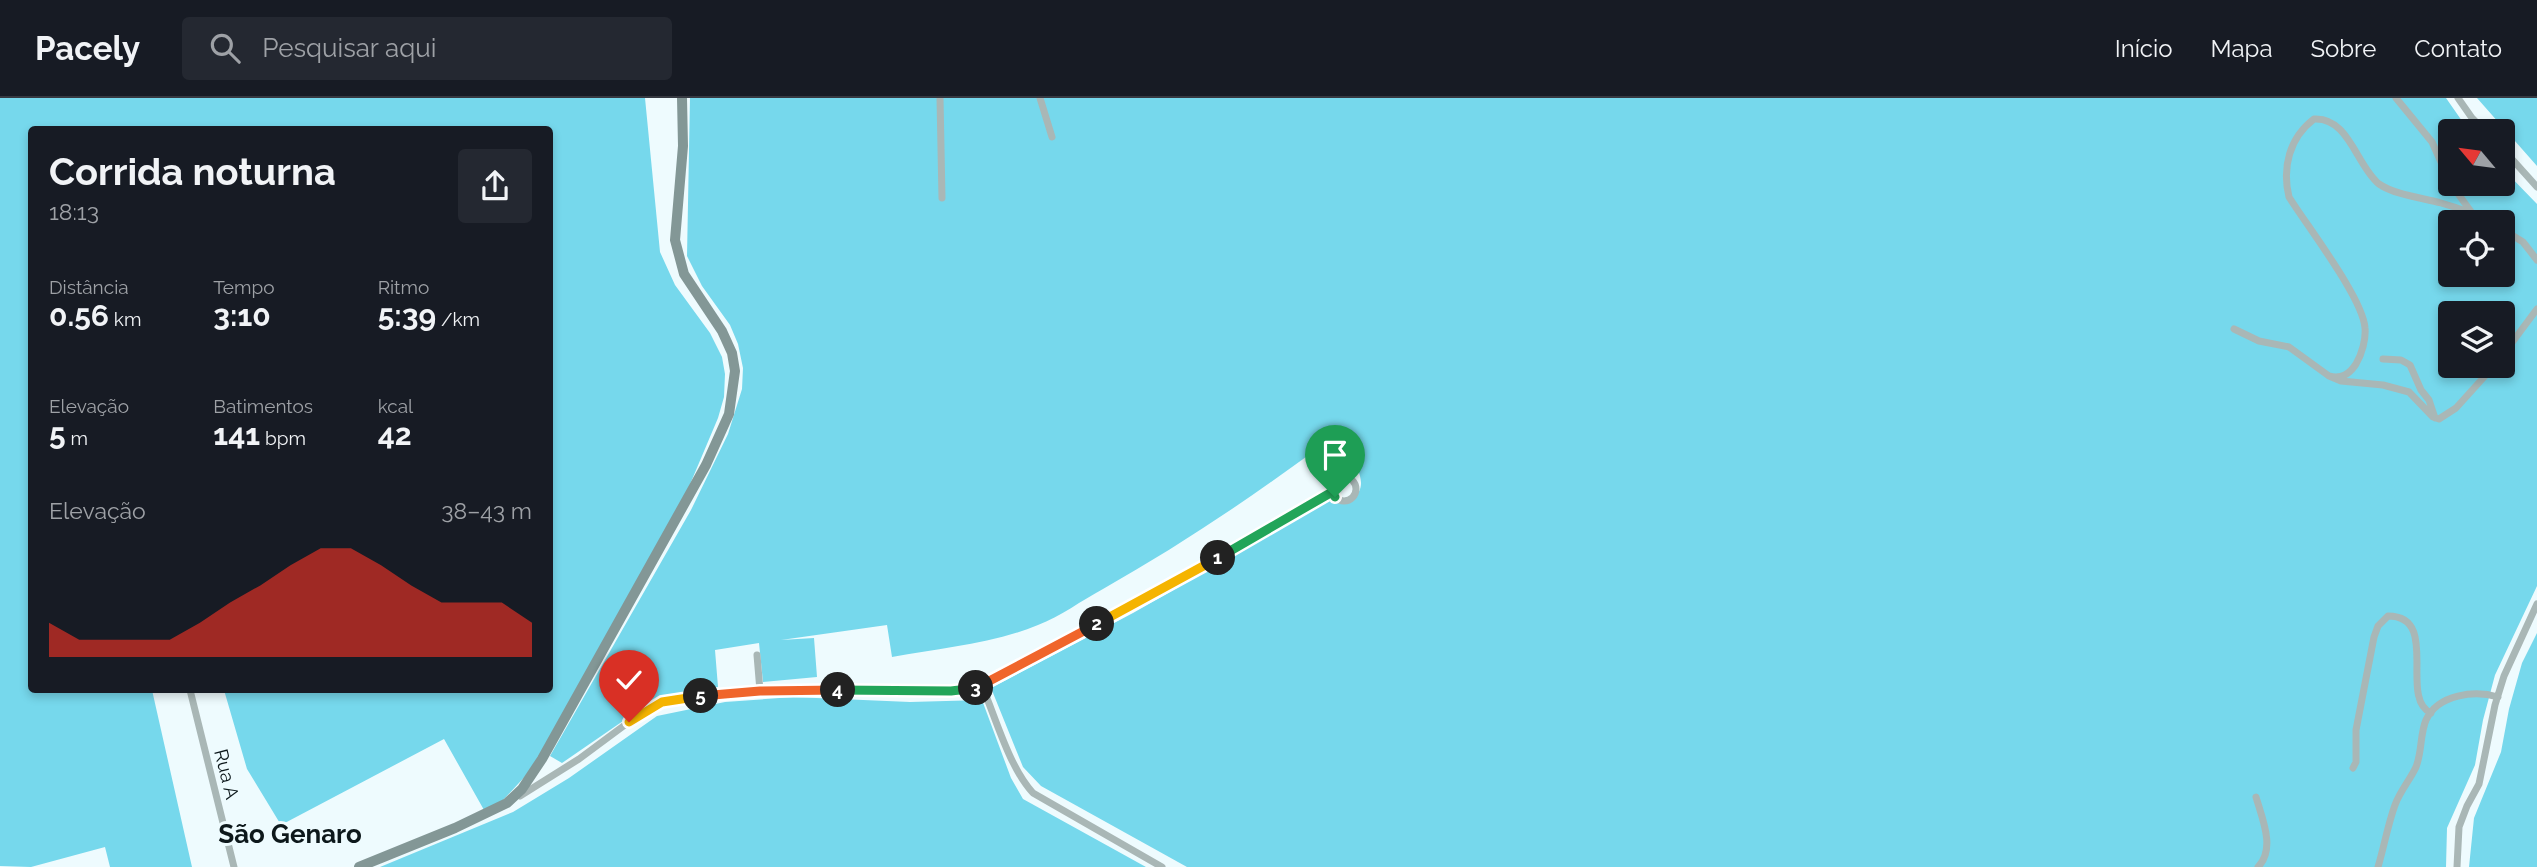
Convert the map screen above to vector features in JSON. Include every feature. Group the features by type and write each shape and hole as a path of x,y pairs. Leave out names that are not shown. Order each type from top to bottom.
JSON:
{"street":[{"path":"507,803 532,776 646,576 718,442 732,400 735,371 732,353 722,331 684,274 677,256 675,240 683,146 682,98"},
{"path":"940,98 942,198"},
{"path":"1040,98 1052,137"},
{"path":"2396,98 2432,142 2438,155"},
{"path":"2458,98 2473,119"},
{"path":"2329,376 2344,376 2350,371 2361,353 2366,329 2354,298 2288,197 2286,166 2301,130 2314,119 2331,121 2367,171 2383,186 2459,210"},
{"path":"2515,162 2537,187"},
{"path":"2515,237 2537,260"},
{"path":"2515,339 2537,309"},
{"path":"2234,329 2259,341 2288,347 2329,376 2341,381 2399,388 2417,398 2435,419"},
{"path":"2383,359 2401,360 2410,365 2421,390 2430,400 2435,419"},
{"path":"2435,419 2450,414 2483,378"},
{"path":"359,867 456,828 507,803 579,759 640,713 662,702 760,691 951,691 982,686 1132,606 1332,492"},
{"path":"2457,867 2459,827 2466,806 2479,785 2497,697 2537,604"},
{"path":"2353,768 2356,762 2356,730 2374,637 2378,626 2388,616 2402,619 2409,625 2417,650 2417,700 2424,710 2431,713"},
{"path":"757,656 760,691"},
{"path":"982,686 1020,775 1033,793 1161,867"},
{"name":"Rua A","path":"191,693 234,867"},
{"path":"2378,867 2395,805 2417,762 2426,720 2438,706 2464,695 2484,693 2497,697"},
{"path":"2256,797 2266,831 2267,847 2263,862 2258,867"}],"shaded area":[{"path":"0,98 645,98 660,252 675,285 710,333 722,357 725,374 724,397 718,418 688,489 531,770 503,800 484,810 444,739 281,825 247,769 225,693 553,693 553,126 28,126 28,693 153,693 192,867 110,867 105,847 31,867 0,866"},
{"path":"690,98 2446,98 2461,119 2438,119 2438,196 2515,196 2515,181 2537,204 2537,586 2495,675 2475,765 2447,828 2446,867 1187,867 1041,786 1023,767 991,688 1133,613 1331,500 1342,504 1350,502 1359,492 1360,476 1357,467 1334,436 1192,535 1046,622 984,641 892,657 887,625 781,640 814,638 817,677 763,682 759,643 715,650 718,687 655,699 562,763 550,756 691,510 728,434 742,389 743,368 738,344 730,325 702,286 687,256"},
{"path":"2477,98 2537,98 2537,166 2515,141 2515,119 2496,119"},
{"path":"2537,633 2537,867 2469,867 2474,818 2501,752 2522,663"},
{"path":"793,697 910,702 982,700 1011,778 1023,799 1146,867 380,867 513,812 569,778 657,716 725,702"}],"district":[{"name":"São Genaro","path":"290,834"}],"route":[{"path":"629,722 651,706 677,698 802,689 951,691 979,687 1121,612 1332,492 1335,497"}]}
